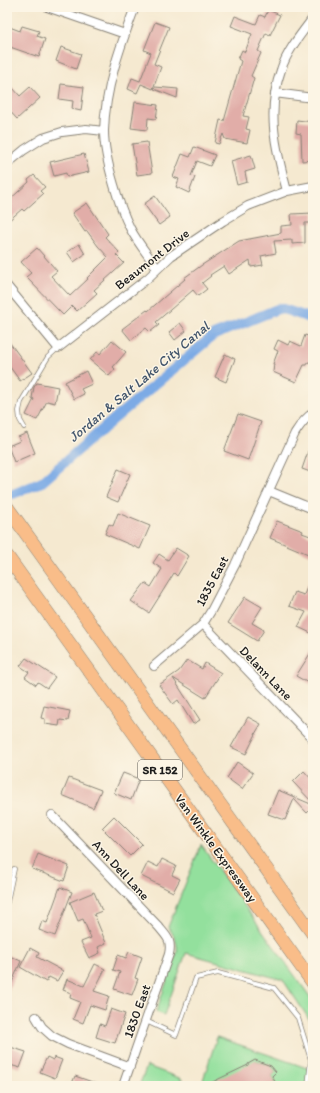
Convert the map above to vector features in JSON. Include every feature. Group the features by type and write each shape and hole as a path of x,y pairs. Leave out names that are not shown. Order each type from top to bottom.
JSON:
{"main road":[{"name":"SR 152","path":"7,507 313,934"},
{"name":"Van Winkle Expressway","path":"7,556 313,984"}],"street":[{"path":"47,7 125,34"},
{"path":"135,7 111,80 104,131 105,145 109,167 119,202 130,228 157,268"},
{"path":"287,191 274,141 273,119 275,93 281,69 291,50 313,18"},
{"path":"275,93 313,98"},
{"path":"7,164 24,150 43,138 62,132 86,129 104,131"},
{"name":"Beaumont Drive","path":"58,348 148,278 171,256 223,221 248,206 287,191 313,186"},
{"path":"7,286 58,348"},
{"name":"1835 East","path":"154,666 203,624 230,576 295,433 306,418 313,413"},
{"path":"269,490 313,509"},
{"name":"Delann Lane","path":"203,624 313,739"},
{"name":"Ann Dell Lane","path":"52,815 158,926 166,935 170,943"},
{"name":"1830 East","path":"123,1086 169,954 170,943"},
{"path":"36,1017 42,1027 52,1036 68,1044 130,1067"}],"lane":[{"path":"24,427 20,420 19,411 21,402 48,357 58,348"},
{"path":"7,902 14,869"},
{"path":"146,1022 176,1035 196,978 218,973 274,988 298,1018 311,1060 308,1086"}],"green space":[{"path":"201,845 313,1001 313,1025 283,980 186,953 164,1015 156,1012 177,952 175,939 168,927"},
{"path":"217,1037 310,1069 308,1086 277,1086 272,1076 276,1072 271,1066 255,1060 251,1072 211,1086 201,1086"},
{"path":"147,1066 182,1079 179,1086 139,1086"}],"building":[{"path":"268,10 280,15 270,35 266,33 258,51 261,53 251,76 254,78 243,116 249,117 246,129 250,130 247,143 225,139 223,134 219,144 215,143 220,120 224,121 241,61 238,59 242,50 245,52 252,34 231,26 235,16 256,24 260,15 265,17"},
{"path":"155,22 169,27 154,64 161,67 153,89 141,84 137,93 128,89 132,78 140,81 151,53 144,50"},
{"path":"7,26 20,31 22,26 39,31 37,36 45,39 39,57 7,46"},
{"path":"61,47 81,54 76,69 56,61"},
{"path":"61,84 84,87 81,111 72,109 73,101 59,99"},
{"path":"12,87 20,96 30,87 40,98 17,119 7,108 7,106 11,103 7,99 7,91"},
{"path":"155,87 178,89 177,98 154,89"},
{"path":"135,102 158,105 156,119 148,118 147,130 131,128"},
{"path":"297,120 313,122 313,160 302,161 301,134 296,133"},
{"path":"147,142 152,173 137,175 132,144"},
{"path":"194,147 215,155 210,166 197,161 191,176 195,177 189,193 176,187 179,179 173,177 182,154 190,157"},
{"path":"84,154 89,172 67,177 66,173 54,176 50,162"},
{"path":"251,155 255,169 245,172 247,182 237,185 231,161"},
{"path":"34,175 45,187 40,191 43,194 24,211 22,209 7,222 7,202 29,182 28,180"},
{"path":"155,196 170,217 159,225 144,204"},
{"path":"87,203 108,234 105,237 119,252 116,255 124,263 94,290 97,293 77,311 72,306 63,315 26,277 31,273 21,262 37,248 57,271 51,276 70,296 108,257 87,231 85,232 72,213"},
{"path":"313,213 313,223 305,223 305,243 292,244 292,240 274,241 276,253 261,256 263,265 251,267 250,260 229,274 224,266 210,275 211,276 202,283 207,289 198,296 193,290 156,322 159,325 150,332 146,328 131,340 122,329 147,310 148,311 185,279 184,278 239,241 281,233 281,226 292,225 291,214"},
{"path":"79,244 85,254 74,262 67,252"},
{"path":"180,323 186,331 175,340 169,332"},
{"path":"305,335 313,338 313,363 308,362 307,365 304,365 296,382 273,372 273,364 278,351 274,349 278,340 288,345 290,341 301,346"},
{"path":"7,339 32,373 20,381 7,363"},
{"path":"112,340 126,352 113,367 115,369 109,376 90,360 97,352 100,354"},
{"path":"225,354 235,359 226,382 215,377"},
{"path":"86,371 92,384 81,389 84,394 74,399 65,382"},
{"path":"37,383 58,387 55,403 47,401 37,420 26,415 34,399 32,398 34,387"},
{"path":"238,414 261,422 248,460 224,451"},
{"path":"27,433 35,453 14,462 8,446 20,441 18,437"},
{"path":"312,440 313,441 313,473 302,469"},
{"path":"118,469 130,474 118,502 106,497"},
{"path":"118,513 150,526 140,549 105,534 109,524 113,526"},
{"path":"277,521 303,531 302,533 313,537 313,556 270,538"},
{"path":"176,548 189,556 177,576 174,573 149,613 131,601 145,583 151,587 162,569 153,563 159,554 168,560"},
{"path":"312,574 313,634 298,627 306,612 289,606 295,592 304,595"},
{"path":"245,597 262,607 252,623 264,630 257,641 228,623"},
{"path":"313,649 313,680 310,684 296,676"},
{"path":"26,658 55,677 47,688 38,682 36,685 25,677 29,672 20,666"},
{"path":"187,660 202,669 205,663 221,673 205,698 173,678 200,720 193,724 178,700 173,704 159,685 179,671"},
{"path":"44,706 70,711 68,721 60,720 59,726 45,724 45,719 41,718"},
{"path":"248,717 261,724 246,754 231,747"},
{"path":"237,762 253,773 242,789 227,778"},
{"path":"304,771 313,781 313,803 293,782"},
{"path":"123,773 139,779 131,800 114,793"},
{"path":"69,778 101,790 93,808 62,795"},
{"path":"278,790 313,805 313,807 307,813 294,799 285,820 268,814"},
{"path":"114,816 142,844 130,856 102,828"},
{"path":"38,854 69,866 64,881 32,869"},
{"path":"162,859 176,866 172,875 180,879 173,892 141,876 148,862 158,867"},
{"path":"60,887 72,892 55,936 39,930 42,921 47,923"},
{"path":"94,892 102,911 94,914 106,943 98,947 100,953 89,958 81,942 91,938 83,919 78,921 70,902"},
{"path":"30,948 39,953 37,957 63,971 57,981 49,977 46,982 20,967"},
{"path":"129,952 142,957 135,978 138,979 132,995 114,989 120,972 113,970 118,955 126,958"},
{"path":"7,955 21,961 7,994"},
{"path":"95,964 105,969 94,991 109,996 105,1010 90,1005 83,1023 73,1019 80,1002 70,998 71,993 63,990 67,979 84,986"},
{"path":"111,1009 125,1014 115,1043 96,1037 100,1024 105,1026"},
{"path":"7,1046 26,1052 20,1068 7,1064"},
{"path":"47,1057 53,1060 54,1057 62,1060 55,1078 40,1072"},
{"path":"255,1060 271,1066 276,1072 272,1076 277,1086 204,1086 248,1065"},
{"path":"75,1076 101,1085 101,1086 71,1086"}],"waterway":[{"name":"Jordan & Salt Lake City Canal","path":"13,494 42,482 214,335 280,308 313,319"}]}
